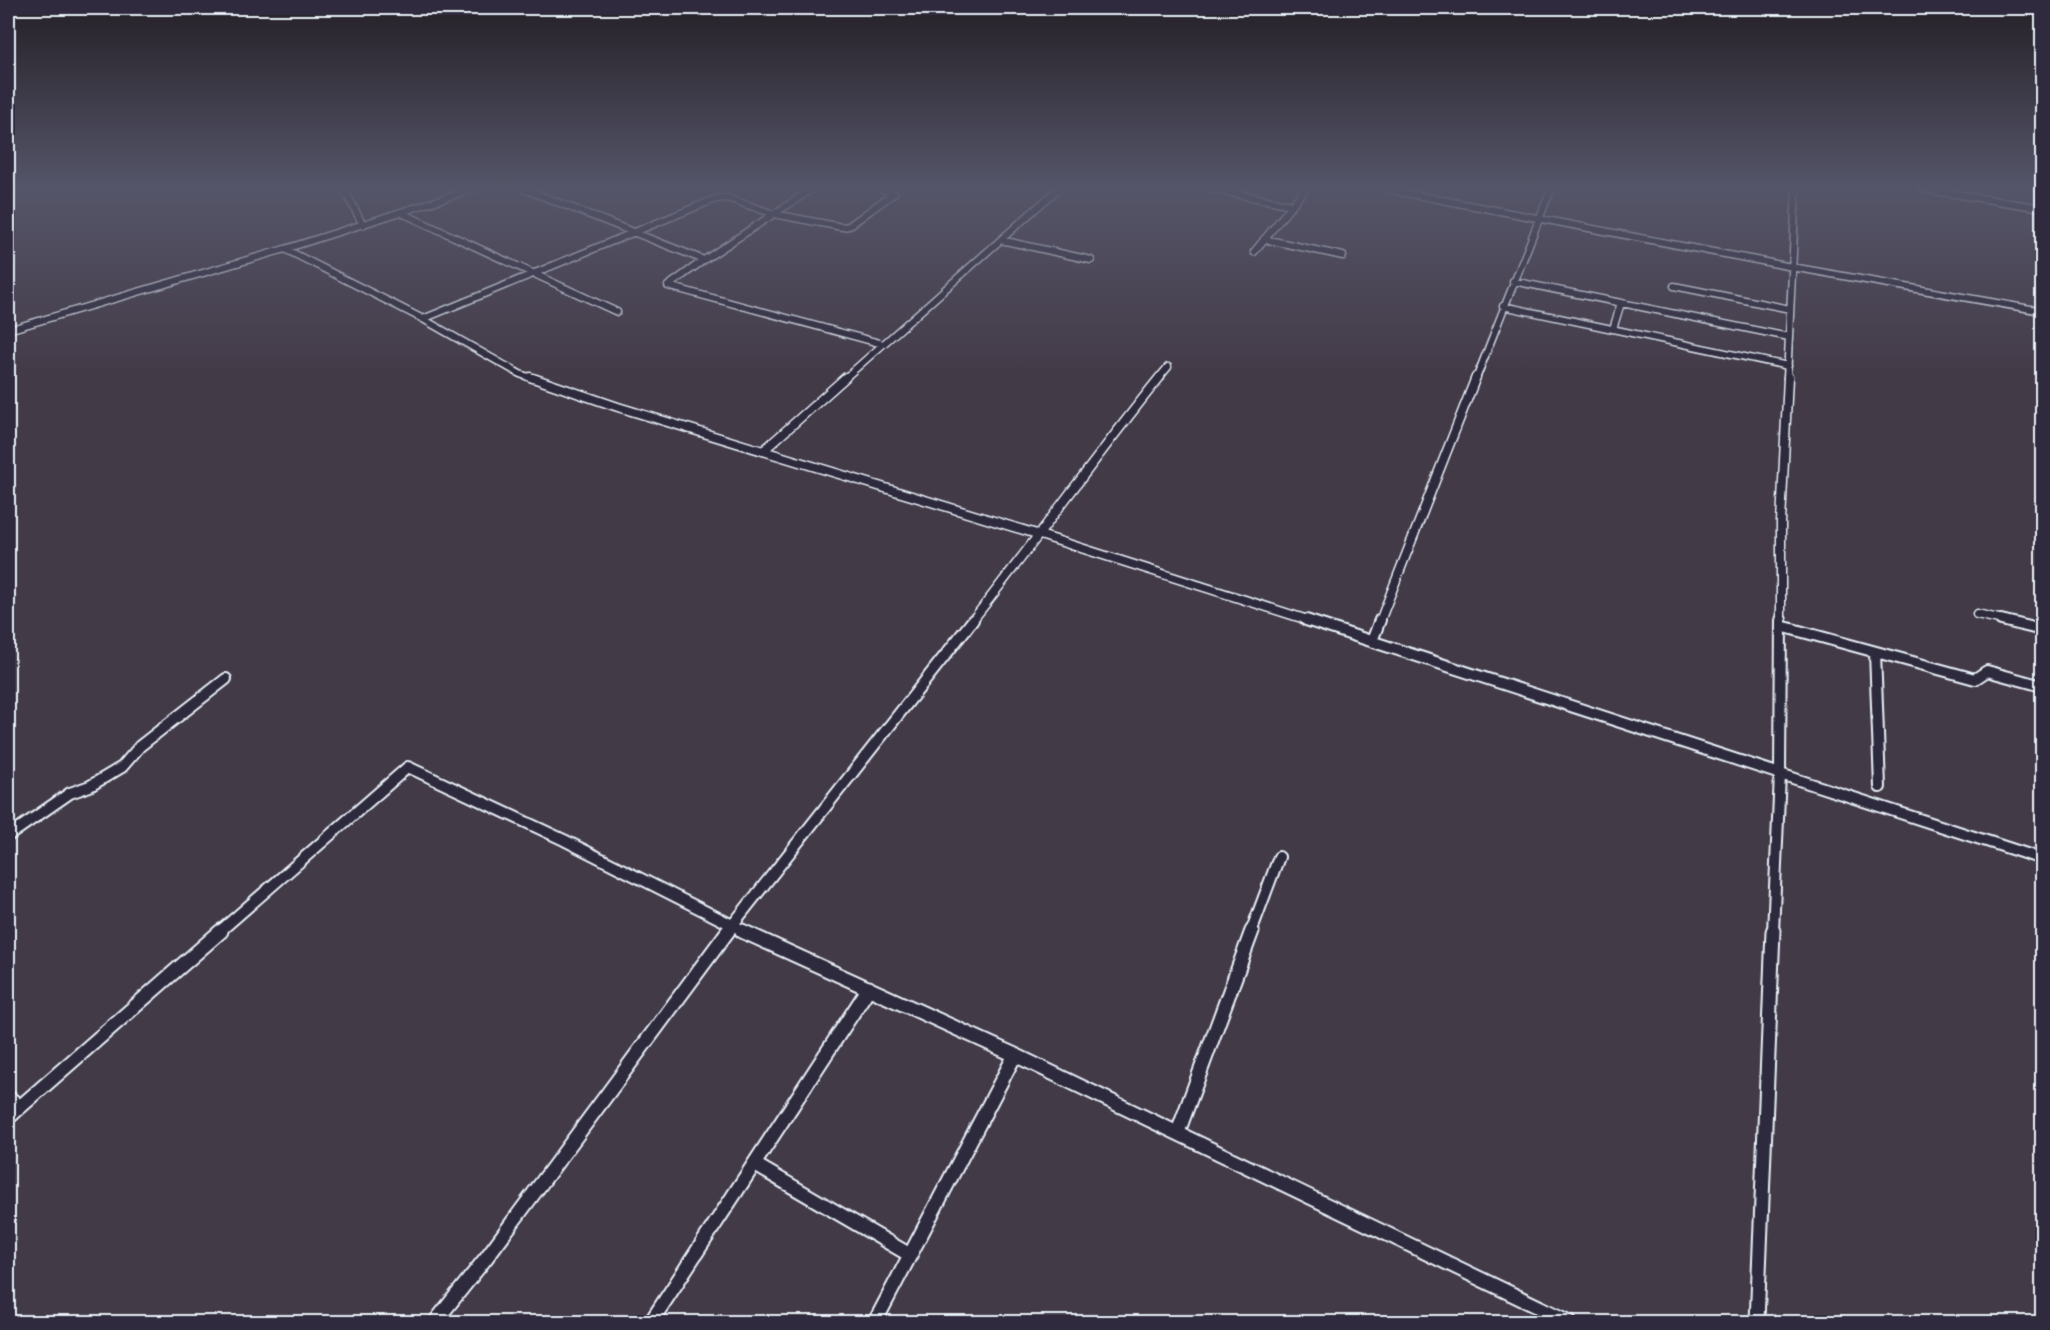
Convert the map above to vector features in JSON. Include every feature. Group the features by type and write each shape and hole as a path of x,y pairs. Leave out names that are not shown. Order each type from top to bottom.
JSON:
{"street":[{"path":"8,330 278,251"},
{"path":"289,251 423,319 520,374 1040,535 2043,859"},
{"path":"484,251 617,312"},
{"path":"423,319 588,251"},
{"path":"679,251 705,261"},
{"path":"720,251 668,286 883,344"},
{"path":"763,451 988,251"},
{"path":"1051,251 1091,260"},
{"path":"1319,251 1343,256"},
{"path":"1372,641 1525,251"},
{"path":"1711,251 2043,312"},
{"path":"1757,1323 1780,774 1781,524 1793,251"},
{"path":"1513,281 1789,337"},
{"path":"1674,286 1790,309"},
{"path":"1612,329 1621,303"},
{"path":"1503,306 1788,366"},
{"path":"435,1323 486,1258 732,926 1040,535 1099,453 1168,367"},
{"path":"1977,614 2043,630"},
{"path":"1781,626 1975,679 1987,671 2043,686"},
{"path":"1875,652 1880,787"},
{"path":"8,836 70,793 90,786 122,767 140,746 226,679"},
{"path":"8,1118 408,767 564,840 732,926 1178,1132 1570,1323"},
{"path":"1178,1132 1279,858"},
{"path":"651,1323 869,988"},
{"path":"875,1323 1015,1055"},
{"path":"8,1097 20,1107"},
{"path":"754,1164 910,1255"}]}
